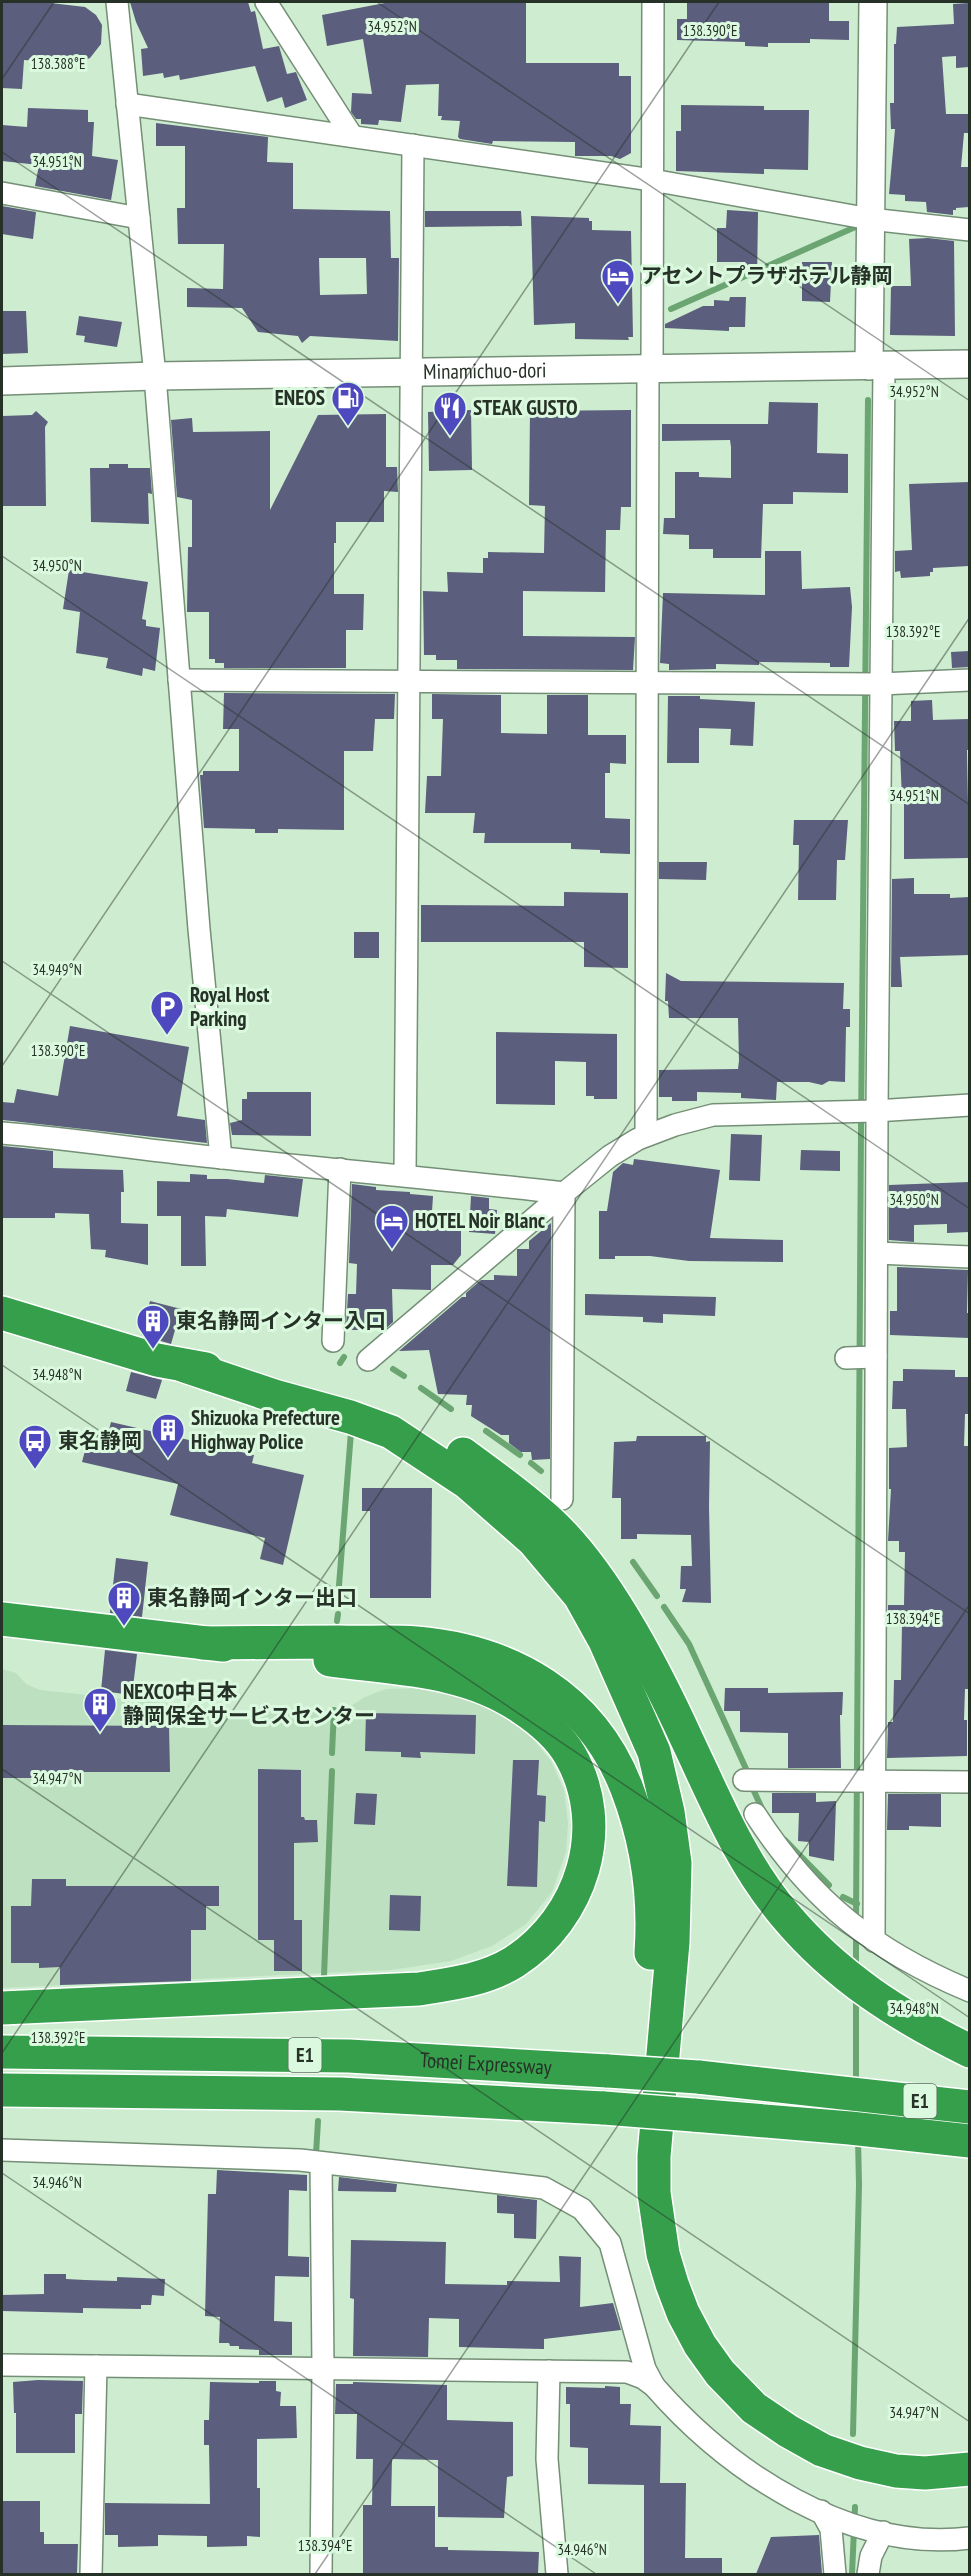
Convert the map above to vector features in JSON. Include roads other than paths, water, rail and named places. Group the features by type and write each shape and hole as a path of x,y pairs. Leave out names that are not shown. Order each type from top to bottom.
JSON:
{"highway":[{"path":"2,1313 185,1366 391,1432 468,1483 533,1540 580,1596 605,1641 654,1752 668,1812 675,1863 673,1942 654,2156 654,2193 663,2254 683,2313 700,2345 720,2373 754,2408 805,2441 822,2450 860,2463 896,2470 925,2473 969,2469"},
{"path":"2,1331 99,1342"},
{"path":"185,1366 333,1390 396,1413 448,1444 499,1480 553,1525 594,1573 649,1661 715,1803 744,1858 784,1915 827,1960 856,1983 929,2031 969,2051"},
{"path":"2,1619 203,1642 453,1676 488,1689 520,1707 545,1725 570,1755 584,1793 590,1825 587,1862 569,1902 544,1938 513,1962 474,1980 419,1989 374,1993 2,2008"},
{"path":"2,1629 55,1625"},
{"path":"203,1642 416,1643 461,1650 501,1660 536,1678 568,1701 596,1731 618,1765 634,1809 648,1866 652,1929 635,2160 636,2202 647,2273 675,2339 717,2395 753,2430 798,2457 835,2475 879,2485 920,2490 969,2488"},
{"name":"Tomei Expressway","path":"2,2052 349,2056 698,2077 969,2107"},
{"name":"Tomei Expressway","path":"2,2090 340,2094 604,2108 969,2141"},
{"path":"859,2130 922,2148 969,2166"}],"street":[{"path":"117,2 155,376 198,918 221,1158"},
{"path":"266,2 352,136"},
{"path":"646,1135 653,2"},
{"path":"871,1939 873,1357 877,1253 878,684 876,366 870,219 873,2"},
{"path":"128,104 652,180 870,219 969,230"},
{"path":"405,1174 413,145"},
{"path":"2,193 139,218"},
{"name":"Minamichuo-dori","path":"2,381 155,376 969,364"},
{"path":"179,680 878,684 969,680"},
{"path":"368,1360 609,1156 646,1135 713,1115 876,1111 969,1105"},
{"path":"2,1133 61,1137 221,1158 405,1174 564,1193"},
{"path":"333,1341 340,1169"},
{"path":"562,1499 564,1193"},
{"path":"877,1253 969,1257"},
{"path":"846,1358 873,1357"},
{"path":"744,1780 969,1782"},
{"path":"755,1814 772,1841 810,1886 844,1918 871,1939 924,1971 969,1991"},
{"path":"2,2150 321,2163 544,2188 582,2208 610,2243 645,2369 654,2386"},
{"path":"321,2163 323,2368 321,2574"},
{"path":"2,2366 627,2372 643,2378 654,2386 722,2453 752,2476 787,2496 830,2515 880,2531 915,2538 969,2538"},
{"path":"91,2574 96,2366"},
{"path":"549,2371 547,2459 557,2574"},
{"path":"830,2515 835,2574"},
{"path":"868,2574 871,2556 880,2531"}],"waterway":[{"path":"671,309 862,224"},
{"path":"856,1921 868,400"},
{"path":"340,1363 344,1357"},
{"path":"393,1369 404,1376"},
{"path":"421,1388 451,1409"},
{"path":"486,1431 520,1455"},
{"path":"338,1598 351,1432"},
{"path":"531,1463 541,1471"},
{"path":"633,1562 657,1596"},
{"path":"664,1607 689,1644 747,1771"},
{"path":"337,1621 338,1614"},
{"path":"332,1753 334,1710"},
{"path":"324,1976 332,1771"},
{"path":"753,1789 764,1813"},
{"path":"785,1840 829,1885"},
{"path":"843,1897 857,1904"},
{"path":"856,1934 856,1969"},
{"path":"856,1997 856,2086"},
{"path":"316,2154 318,2121"},
{"path":"853,2434 858,2138"},
{"path":"852,2574 855,2507"}],"place":[{"name":"アセントプラザホテル静岡","path":"618,305"},
{"name":"ENEOS","path":"348,427"},
{"name":"STEAK GUSTO","path":"450,437"},
{"name":"Royal Host Parking","path":"167,1036"},
{"name":"HOTEL Noir Blanc","path":"392,1250"},
{"name":"東名静岡インター入口","path":"153,1350"},
{"name":"Shizuoka Prefecture Highway Police","path":"168,1459"},
{"name":"東名静岡","path":"35,1470"},
{"name":"東名静岡インター出口","path":"124,1627"},
{"name":"NEXCO中日本 静岡保全サービスセンター","path":"100,1733"}]}
